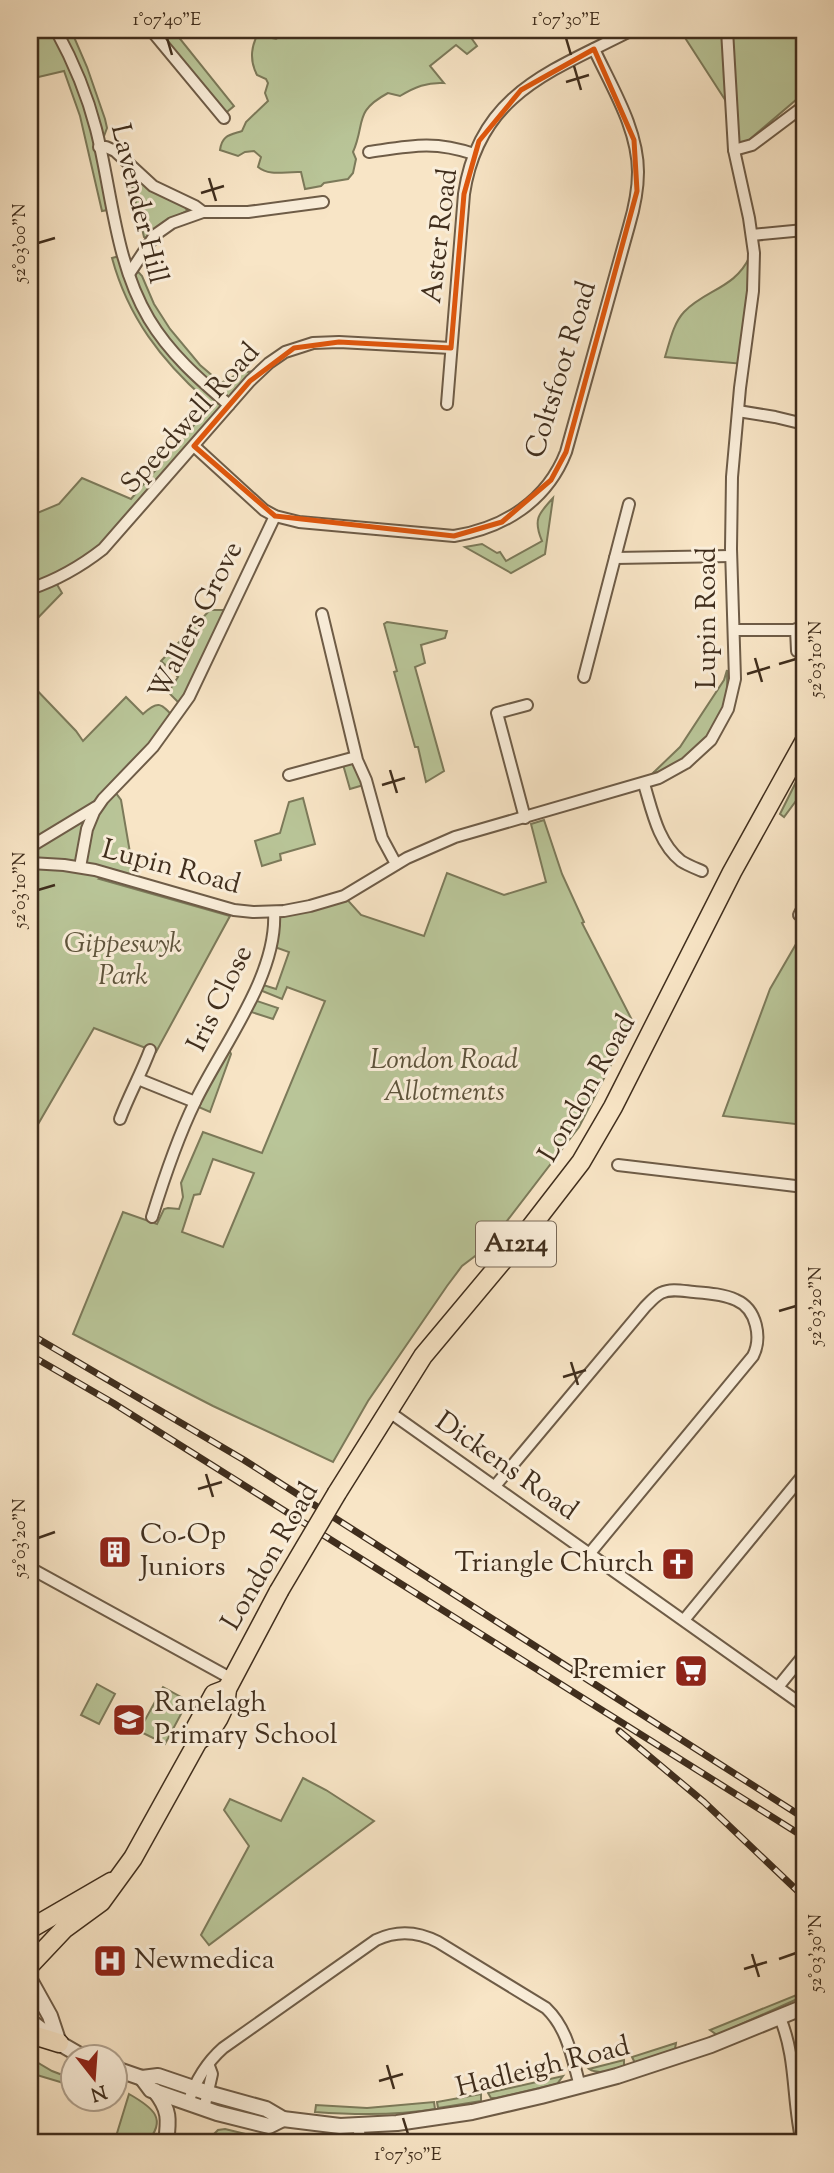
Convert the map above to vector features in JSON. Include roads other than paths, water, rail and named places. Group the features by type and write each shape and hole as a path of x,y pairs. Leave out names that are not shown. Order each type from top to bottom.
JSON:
{"main road":[{"name":"London Road","path":"30,1965 55,1937 102,1902 133,1858 198,1741 196,1727 214,1694 229,1684 279,1591 388,1410 435,1341 530,1228 581,1162 613,1107 732,872 804,742"},
{"name":"London Road","path":"30,1929 117,1879"},
{"path":"30,1912 60,1910"},
{"path":"30,2035 59,2043"}],"street":[{"path":"30,33 34,30"},
{"name":"Lavender Hill","path":"56,30 79,79 90,111 129,274 139,301 159,336 193,374 229,405"},
{"path":"151,30 224,118"},
{"name":"Aster Road","path":"447,404 464,194 474,154 485,131 512,98 538,78 632,30"},
{"name":"Lupin Road","path":"80,867 234,910 274,912 301,908 344,896 396,864 455,837 643,784 666,775 706,746 728,709 734,684 732,477 753,291 752,235 734,150 727,30"},
{"name":"Coltsfoot Road","path":"194,446 254,502 275,516 299,522 440,536 462,535 491,527 513,516 535,499 551,480 566,452 629,226 638,184 637,159 631,131 594,49"},
{"path":"734,150 752,145 804,106"},
{"path":"369,152 433,144 474,154"},
{"path":"100,147 115,151 153,186 203,212"},
{"path":"129,274 155,234 172,223 203,212 248,212 323,202"},
{"path":"752,235 804,230"},
{"name":"Speedwell Road","path":"30,589 76,569 103,550 229,405 269,363 285,352 303,345 340,342 451,348"},
{"path":"738,411 775,416 804,424"},
{"path":"584,677 629,504"},
{"name":"Wallers Grove","path":"30,846 98,805 153,747 189,697 275,516"},
{"path":"615,558 731,556"},
{"path":"322,614 356,757 366,780 382,838 396,864"},
{"path":"734,630 800,629 797,651"},
{"path":"525,818 497,713 527,705"},
{"path":"289,775 356,757"},
{"path":"643,784 656,824 664,839 680,860 702,871"},
{"name":"Wallers Grove","path":"80,867 87,829 98,805"},
{"path":"30,863 80,867"},
{"name":"Iris Close","path":"152,1217 195,1102 236,1028 265,964 274,936 274,912"},
{"name":"Iris Close","path":"120,1119 150,1050"},
{"path":"138,1079 195,1102"},
{"path":"618,1165 804,1187"},
{"path":"495,1486 653,1298 663,1292 675,1290 721,1295 740,1301 753,1317 758,1337 753,1356 590,1553"},
{"name":"Dickens Road","path":"388,1410 804,1706"},
{"path":"684,1620 804,1474"},
{"path":"30,1568 229,1684"},
{"path":"778,1687 804,1655"},
{"path":"188,2103 202,2071 223,2048 362,1948 385,1936 411,1932 438,1941 546,2008 557,2020 566,2038 580,2086"},
{"path":"30,1980 50,2017 59,2043"},
{"name":"Hadleigh Road","path":"142,2078 158,2076 267,2109 283,2119 358,2126 455,2115 580,2086 653,2066 745,2033 804,2007"},
{"path":"780,2018 790,2046 802,2143"},
{"path":"30,2021 59,2043"},
{"path":"204,2109 212,2074 209,2066"},
{"name":"Hadleigh Road","path":"130,2074 142,2078 155,2091 204,2109 269,2126 283,2119"},
{"path":"155,2091 168,2113 166,2143"},
{"path":"358,2126 361,2143"}],"railway":[{"path":"30,1334 244,1460 804,1818"},
{"path":"30,1355 113,1403 804,1837"},
{"path":"619,1731 704,1802 804,1897"}],"place":[{"name":"Co-Op Juniors","path":"115,1552"},
{"name":"Triangle Church","path":"678,1564"},
{"name":"Premier","path":"691,1671"},
{"name":"Ranelagh Primary School","path":"129,1720"},
{"name":"Newmedica","path":"110,1961"}],"park label":[{"name":"Gippeswyk Park","path":"123,961"},
{"name":"London Road Allotments","path":"444,1077"}]}
